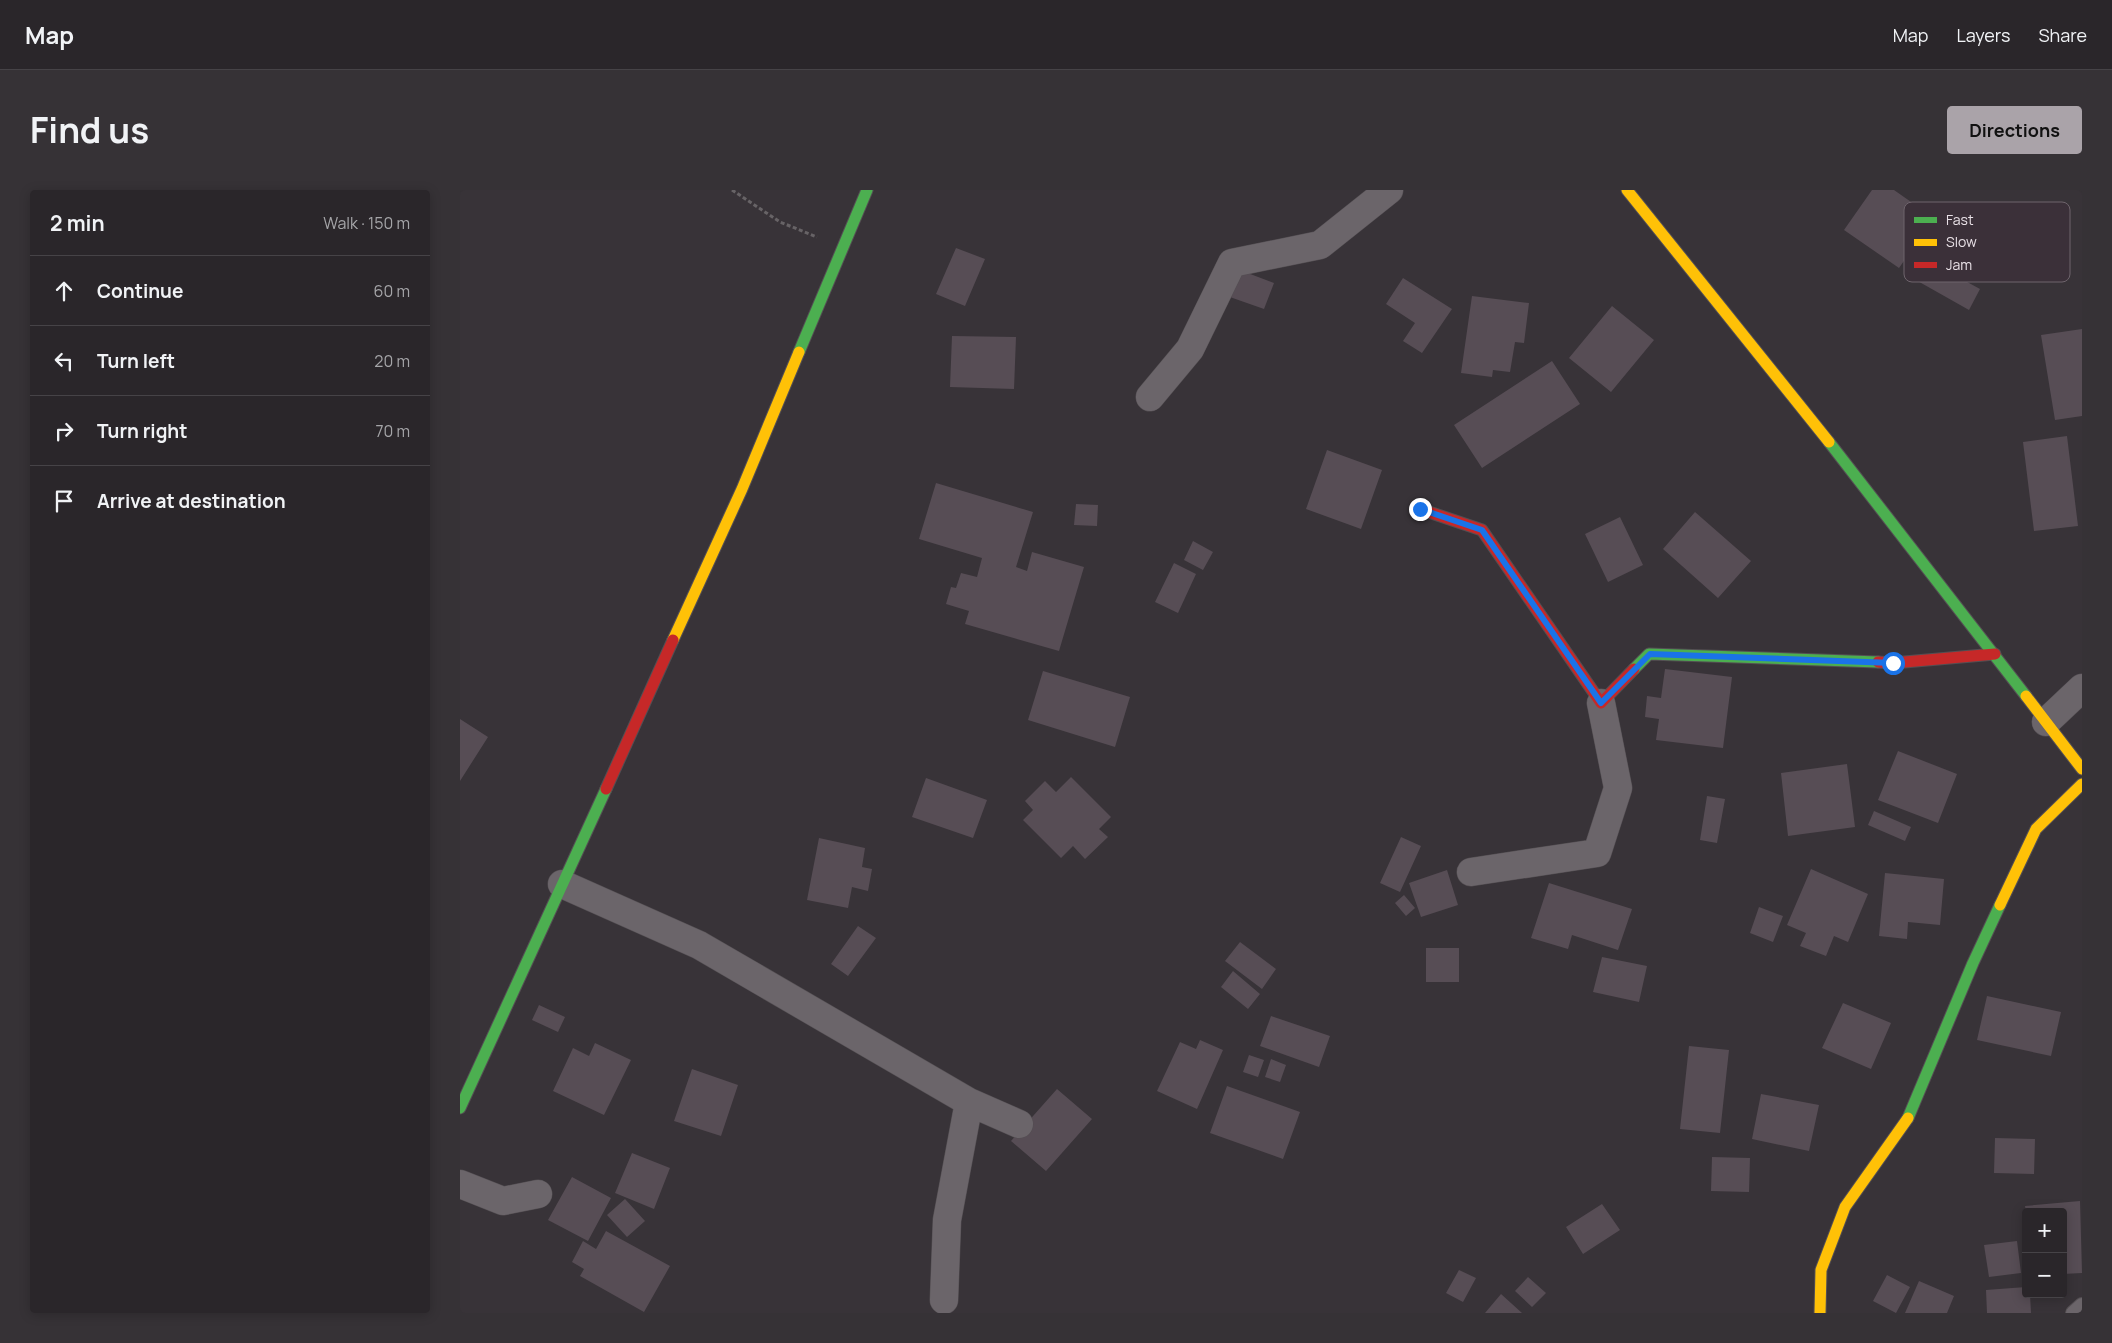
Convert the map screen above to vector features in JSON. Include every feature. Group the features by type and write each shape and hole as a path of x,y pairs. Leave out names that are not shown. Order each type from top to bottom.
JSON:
{"street":[{"path":"460,1108 742,489 867,190"},
{"path":"1150,397 1190,349 1232,263 1320,245 1389,190"},
{"path":"1627,190 1886,512 2082,769"},
{"path":"1420,509 1482,530 1601,703 1618,788 1597,853 1470,872"},
{"path":"1601,703 1650,654 1893,663 1995,654"},
{"path":"2046,722 2082,688"},
{"path":"1820,1313 1821,1270 1845,1207 1908,1118 1973,963 2036,829 2082,784"},
{"path":"562,884 699,946 969,1102 1019,1124"},
{"path":"944,1300 947,1220 969,1102"},
{"path":"460,1184 503,1201 538,1194"}],"lane":[{"path":"2073,1313 2082,1305"}],"path":[{"path":"732,190 780,222 843,247"}],"building":[{"path":"1872,190 1894,190 1911,202 1904,202 1904,261 1899,268 1844,230"},
{"path":"956,248 985,259 965,306 936,294"},
{"path":"1237,269 1274,283 1264,309 1227,296"},
{"path":"1403,278 1452,309 1422,353 1403,341 1415,323 1386,304"},
{"path":"1919,282 1967,282 1980,289 1969,310"},
{"path":"1472,296 1529,303 1524,343 1515,342 1510,372 1493,370 1492,377 1461,373"},
{"path":"1612,306 1654,340 1611,392 1569,358"},
{"path":"2082,329 2082,416 2055,420 2041,335"},
{"path":"952,336 1016,337 1014,389 950,387"},
{"path":"1552,361 1580,404 1482,468 1454,425"},
{"path":"2067,436 2078,526 2034,531 2023,442"},
{"path":"1327,450 1382,470 1361,529 1306,509"},
{"path":"936,483 1033,512 1016,567 1027,571 1032,552 1084,567 1059,651 965,624 969,611 946,604 951,587 956,588 961,573 977,577 982,558 919,539"},
{"path":"1076,504 1098,505 1097,526 1074,525"},
{"path":"1695,512 1751,561 1718,598 1663,549"},
{"path":"1620,517 1643,565 1608,582 1585,534"},
{"path":"1193,541 1213,552 1203,570 1184,560"},
{"path":"1174,563 1196,574 1178,613 1155,602"},
{"path":"1665,669 1732,677 1723,748 1656,740 1659,719 1645,717 1647,696 1661,698"},
{"path":"1043,671 1130,697 1115,747 1028,720"},
{"path":"460,719 488,737 460,781"},
{"path":"1898,751 1957,774 1938,823 1878,800"},
{"path":"1847,764 1855,827 1788,836 1781,773"},
{"path":"1071,777 1111,817 1099,829 1108,837 1085,859 1073,846 1061,858 1023,820 1033,810 1025,801 1045,781 1056,792"},
{"path":"926,778 987,800 973,838 912,817"},
{"path":"1707,796 1725,799 1717,843 1700,840"},
{"path":"1874,811 1911,827 1905,841 1868,825"},
{"path":"1401,837 1421,846 1400,892 1380,883"},
{"path":"819,838 865,848 862,867 872,869 868,891 852,887 848,908 807,900"},
{"path":"1811,869 1868,894 1848,942 1834,936 1826,956 1800,946 1806,933 1787,925"},
{"path":"1447,870 1458,905 1421,917 1409,883"},
{"path":"1885,873 1944,879 1940,925 1908,922 1907,939 1879,936"},
{"path":"1549,883 1632,909 1618,950 1572,935 1568,949 1531,938"},
{"path":"1404,895 1415,908 1406,916 1395,903"},
{"path":"1759,907 1783,916 1773,942 1750,933"},
{"path":"858,926 876,938 848,976 831,964"},
{"path":"1240,942 1276,969 1262,989 1225,961"},
{"path":"1426,948 1459,948 1459,982 1426,982"},
{"path":"1602,957 1647,966 1639,1002 1593,992"},
{"path":"1233,971 1260,994 1248,1009 1221,987"},
{"path":"1987,996 2061,1012 2051,1056 1977,1040"},
{"path":"1843,1003 1891,1023 1871,1069 1822,1048"},
{"path":"539,1005 565,1017 558,1032 532,1020"},
{"path":"1271,1016 1330,1036 1319,1067 1260,1046"},
{"path":"1200,1040 1223,1050 1197,1109 1157,1091 1180,1042 1196,1049"},
{"path":"595,1043 631,1060 604,1115 553,1091 573,1048 589,1056"},
{"path":"1689,1046 1729,1050 1720,1133 1680,1129"},
{"path":"1249,1055 1264,1060 1258,1077 1243,1072"},
{"path":"1271,1059 1286,1065 1280,1082 1265,1077"},
{"path":"692,1069 738,1085 721,1136 674,1121"},
{"path":"1227,1086 1300,1112 1283,1159 1210,1133"},
{"path":"1057,1089 1092,1119 1046,1171 1011,1141"},
{"path":"1761,1094 1819,1105 1809,1151 1752,1139"},
{"path":"1995,1138 2035,1139 2034,1174 1994,1173"},
{"path":"632,1153 670,1168 654,1209 615,1193"},
{"path":"1712,1157 1750,1158 1749,1192 1711,1191"},
{"path":"572,1177 611,1198 588,1241 548,1220"},
{"path":"625,1199 645,1221 627,1237 607,1215"},
{"path":"2080,1201 2082,1273 2067,1274 2067,1208 2025,1208 2025,1206"},
{"path":"1602,1204 1620,1230 1583,1254 1566,1227"},
{"path":"606,1231 670,1266 644,1312 580,1276 584,1269 572,1262 583,1241 596,1249"},
{"path":"2017,1241 2021,1273 1989,1277 1984,1245"},
{"path":"1459,1270 1476,1278 1463,1302 1446,1293"},
{"path":"1887,1275 1910,1287 1896,1313 1873,1301"},
{"path":"1528,1277 1546,1293 1532,1307 1515,1291"},
{"path":"1919,1281 1954,1296 1947,1313 1905,1313"},
{"path":"2022,1287 2022,1298 2030,1298 2031,1313 1987,1313 1986,1290"},
{"path":"1501,1294 1522,1313 1485,1313"}],"traffic: fast":[{"path":"799,352 867,190"},
{"path":"1829,442 2026,696"},
{"path":"1634,669 1649,654 1878,662"},
{"path":"460,1108 606,789"},
{"path":"1908,1118 1973,963 2000,905"}],"traffic: slow":[{"path":"1627,190 1829,442"},
{"path":"673,640 742,489 799,352"},
{"path":"2026,696 2082,769"},
{"path":"2000,905 2036,829 2082,784"},
{"path":"1820,1313 1821,1270 1845,1207 1908,1118"}],"traffic: jam":[{"path":"1420,509 1482,530 1601,703 1634,669"},
{"path":"606,789 673,640"},
{"path":"1878,662 1893,663 1995,654"}],"route":[{"path":"1420,509 1482,530 1601,703 1650,654 1893,663"}]}
